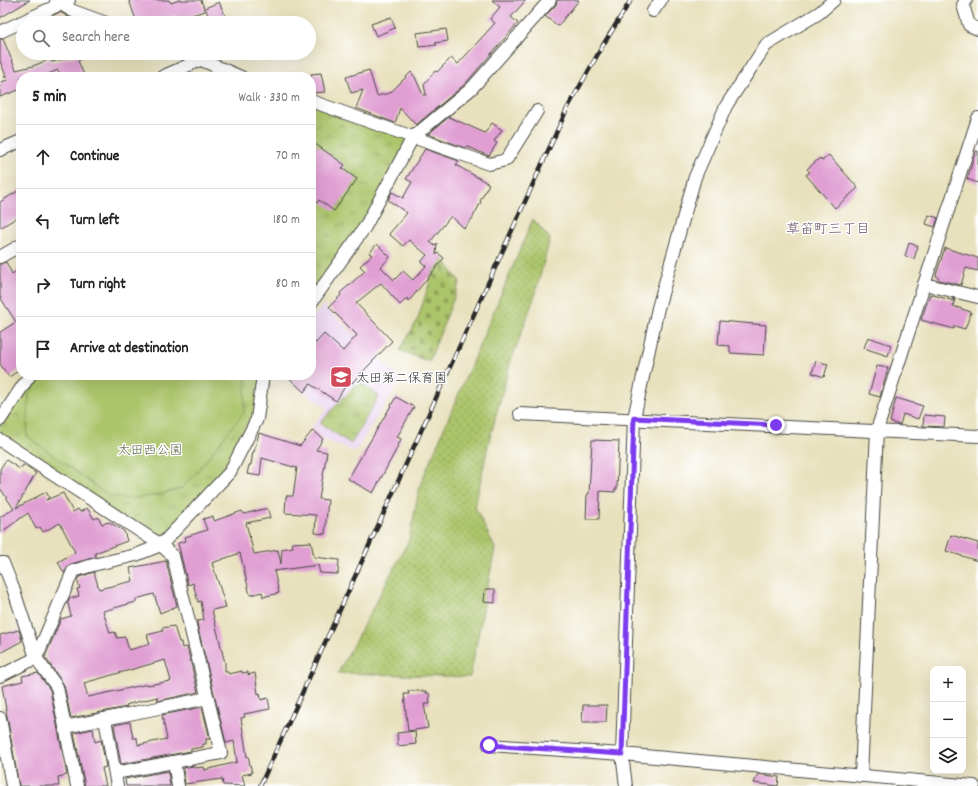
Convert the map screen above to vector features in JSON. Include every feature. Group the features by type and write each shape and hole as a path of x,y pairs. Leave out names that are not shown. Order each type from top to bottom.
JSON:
{"street":[{"path":"316,296 365,227 413,137 472,89 550,0"},
{"path":"653,11 661,0"},
{"path":"626,786 622,754 634,418 658,308 696,177 726,106 766,45 819,13 834,0"},
{"path":"966,0 963,5 969,25 978,29"},
{"path":"31,16 61,1 92,16"},
{"path":"0,32 16,24"},
{"path":"173,72 200,60"},
{"path":"204,60 227,72"},
{"path":"316,103 488,164 506,160 537,111"},
{"path":"861,776 876,430 978,118"},
{"path":"0,150 16,142"},
{"path":"0,257 16,248"},
{"path":"924,284 978,297"},
{"path":"0,420 27,380"},
{"path":"0,676 36,658 73,571 136,555 161,545 230,472 257,419 262,380"},
{"path":"520,414 634,418 978,436"},
{"path":"0,440 161,545 173,556 221,753 115,773"},
{"path":"0,563 3,562 13,588 36,658 57,686 77,786"},
{"path":"65,727 208,698"},
{"path":"0,718 12,786"},
{"path":"105,719 117,786"},
{"path":"489,745 622,754 969,785"},
{"path":"174,762 178,786"}],"shaded area":[{"name":"太田第二保育園","path":"323,305 401,379 355,452 325,440 311,427 327,408 287,380 316,380 316,314"}],"green space":[{"path":"316,103 413,137 365,227 316,296"},
{"path":"533,219 550,239 534,298 510,364 488,445 475,507 495,548 470,677 338,673 409,540 420,485"},
{"path":"439,254 460,282 429,362 400,350 417,321"},
{"name":"太田西公園","path":"27,380 262,380 257,419 230,472 161,545 0,440 0,420"},
{"name":"太田西公園","path":"39,380 246,380 244,412 196,473 182,488 158,495 130,499 109,496 27,436 29,394"},
{"path":"359,381 379,396 351,444 320,423"}],"building":[{"path":"0,0 30,0 0,18"},
{"path":"129,0 169,0 171,3 179,0 201,0 205,11 189,16 135,16"},
{"path":"492,0 526,0 511,17 518,23 465,84 416,125 400,108 395,123 356,108 363,90 351,93 346,77 369,70 377,96 390,93 411,72 415,77 423,95 426,95 424,84 435,71 437,72 451,58 458,64 495,23 490,19 500,7"},
{"path":"557,0 579,0 558,26 545,16 556,5"},
{"path":"219,2 225,16 209,16 205,8"},
{"path":"60,12 67,16 52,16"},
{"path":"391,17 395,28 376,36 371,24"},
{"path":"446,29 448,41 435,43 437,45 419,47 417,33"},
{"path":"0,39 3,39 16,70 33,66 48,60 51,60 52,62 59,60 80,60 78,61 83,72 59,72 58,70 53,72 16,72 16,91 0,97 0,87 2,86 1,82 8,80 7,77 4,77 6,76 0,61"},
{"path":"321,73 325,92 316,93 316,74"},
{"path":"449,117 485,133 492,123 502,130 494,141 497,143 489,156 466,146 465,148 428,134"},
{"path":"316,145 345,165 342,168 357,179 334,211 319,200 317,203"},
{"path":"425,149 459,161 456,165 489,184 472,219 464,228 451,216 430,242 435,246 437,243 436,255 438,253 444,258 409,301 407,298 400,305 381,283 356,303 392,341 352,383 349,380 336,401 310,384 304,392 291,380 316,380 316,343 324,334 343,351 357,335 329,307 341,295 340,293 365,271 360,266 372,255 369,253 377,244 390,257 381,267 394,280 403,271 413,280 426,266 421,262 427,255 409,240 403,246 389,234 407,213 388,200 392,192 403,198 412,182 406,179"},
{"path":"976,151 978,151 978,183 967,179"},
{"path":"829,155 858,188 835,208 806,175 810,172 807,169 820,158 822,161"},
{"path":"16,192 16,218 0,228 0,202"},
{"path":"929,215 938,218 935,227 926,224"},
{"path":"909,243 918,246 914,259 905,256"},
{"path":"945,248 978,258 978,271 966,268 961,285 939,280 936,275"},
{"path":"6,262 12,274 16,271 16,322 0,297 0,264"},
{"path":"930,294 954,301 952,298 955,299 953,306 971,312 965,329 954,326 954,329 921,320"},
{"path":"720,321 766,325 764,355 730,353 730,346 718,345"},
{"path":"16,322 16,372 9,377 0,364 0,332"},
{"path":"868,337 891,345 888,356 864,348"},
{"path":"816,361 828,364 824,377 812,373"},
{"path":"877,366 888,368 880,397 869,394"},
{"path":"396,397 414,407 397,437 401,439 373,493 348,479"},
{"path":"896,398 923,406 918,419 903,414 900,425 890,422"},
{"path":"924,415 945,417 944,427 923,426"},
{"path":"313,430 323,439 316,450 327,452 319,499 328,500 325,534 315,533 316,515 285,513 286,496 293,496 297,468 262,458 260,476 247,474 249,465 251,465 253,451 254,452 259,433 300,446"},
{"path":"592,440 619,441 617,489 615,489 615,492 600,491 599,519 586,519"},
{"path":"6,460 20,469 23,465 36,473 16,508 46,492 49,497 46,500 63,493 73,512 78,509 80,512 87,508 94,519 98,517 102,524 109,522 124,531 127,541 95,553 96,557 71,564 64,573 58,562 75,552 60,523 43,532 40,527 36,529 28,513 0,533 0,517 14,509 0,488 0,469"},
{"path":"268,509 270,518 246,523 254,554 278,550 281,564 282,549 293,547 292,543 311,542 314,557 339,560 338,574 320,573 318,565 274,571 279,593 263,597 262,592 250,595 240,553 212,563 226,607 212,610 225,663 225,672 228,672 229,674 242,671 242,673 248,672 248,675 255,673 258,694 260,693 261,700 268,698 270,709 244,714 245,717 241,718 247,757 248,756 252,773 242,775 245,786 223,785 222,779 185,784 183,768 194,766 195,768 204,767 205,770 237,762 234,741 226,743 197,624 197,621 204,620 201,601 198,602 193,583 188,585 178,543 186,541 185,537 207,530 203,519 213,516 214,521 242,511 244,514"},
{"path":"951,535 978,543 978,561 946,551"},
{"path":"166,561 177,606 160,613 154,594 136,599 136,602 103,611 110,633 115,632 117,638 125,637 129,650 150,644 147,635 163,631 162,628 174,626 182,648 187,647 198,692 158,701 157,697 126,705 127,707 71,718 64,685 45,657 61,619 71,616 68,603 69,599 79,596 77,589 80,588 77,580 79,577 94,572 99,589 133,581 130,568","holes":["165,660 171,681 148,684 88,697 84,683"]},
{"path":"485,589 495,589 495,603 484,602"},
{"path":"19,630 22,641 0,653 0,635"},
{"path":"38,673 50,690 67,775 58,777 59,786 19,786 2,686 23,681 22,676"},
{"path":"408,691 426,691 426,693 429,693 430,704 424,704 428,728 408,731 404,694 409,694"},
{"path":"583,705 607,705 606,722 582,722"},
{"path":"202,707 210,739 206,739 206,744 203,744 203,747 191,749 191,751 121,764 114,725 130,722 133,738 137,738 138,745 167,739 162,715"},
{"path":"93,729 95,742 101,740 106,767 102,768 106,786 85,786 74,733"},
{"path":"415,731 416,744 398,746 397,733"},
{"path":"168,771 170,786 126,786 125,779"},
{"path":"758,774 779,777 778,786 754,783"}],"railway":[{"path":"260,786 567,109 603,45 631,0"}],"place":[{"name":"太田第二保育園","path":"341,377"}],"district":[{"name":"草笛町三丁目","path":"828,228"}],"route":[{"path":"489,745 622,754 634,418 776,425"}]}
